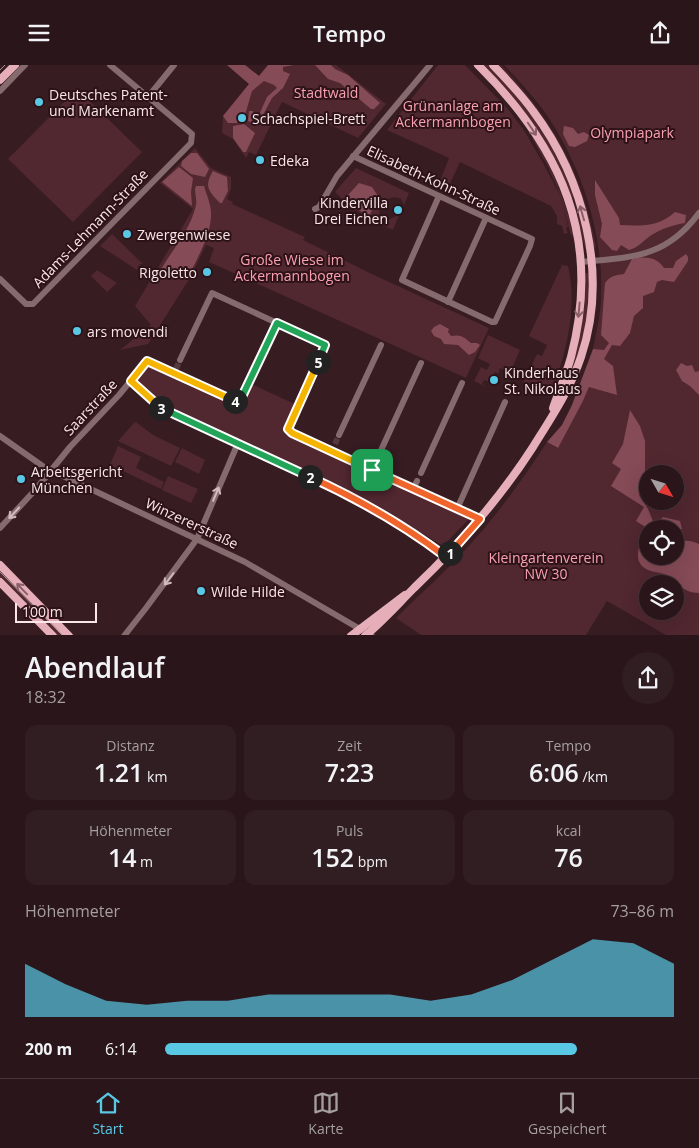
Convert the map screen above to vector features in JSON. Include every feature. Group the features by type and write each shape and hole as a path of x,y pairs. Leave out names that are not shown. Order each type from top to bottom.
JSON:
{"main road":[{"path":"0,80 15,65"},
{"path":"478,65 525,119 551,159 572,209 576,227 581,262 578,321 571,357 548,421"},
{"path":"368,635 446,557 480,519 524,460 566,392 585,343 591,318 591,261 584,219 574,184 555,145 533,110 493,65"},
{"path":"0,565 69,635"},
{"path":"0,582 54,635"},
{"path":"351,635 411,591"}],"street":[{"path":"0,91 25,65"},
{"path":"110,65 148,97 174,65"},
{"name":"Elisabeth-Kohn-Straße","path":"430,65 353,156 532,239 495,322 448,302"},
{"name":"Adams-Lehmann-Straße","path":"0,279 26,304 33,304 191,143 192,134 148,97"},
{"path":"315,209 319,207 337,176 353,156"},
{"path":"439,196 402,280 448,302 486,218"},
{"path":"581,262 642,254 661,247 683,233 699,213"},
{"path":"180,360 212,293 325,345 288,429 292,433 333,448 372,470 480,519"},
{"name":"Saarstraße","path":"0,528 147,361 175,371 239,403 277,323"},
{"path":"339,435 380,345"},
{"path":"372,470 421,363"},
{"path":"131,381 160,407 337,489 418,536 446,557"},
{"path":"421,473 462,383"},
{"path":"457,509 505,402"},
{"name":"Winzererstraße","path":"0,436 51,470 245,562 368,635"},
{"path":"124,635 146,609 197,539 238,443"},
{"path":"413,489 417,481"}],"green space":[{"name":"Stadtwald","path":"227,65 245,65 259,76 268,65 336,65 386,104 358,138 282,102 256,155 249,152 246,158 233,139 222,133 223,116 249,84"},
{"name":"Grünanlage am Ackermannbogen","path":"438,65 465,65 508,109 525,132 561,197 548,167 532,138 534,138 558,185 574,234 571,236 561,198 568,227 566,228 568,233 564,234 562,226 557,224 557,216 551,206 460,162 447,190 438,186 449,158 387,130"},
{"path":"483,65 488,65 525,106 540,127 564,171 581,220 587,248 585,249 574,200 546,144 525,112"},
{"path":"499,65 506,70 524,91 553,131 561,147 534,106"},
{"name":"Olympiapark","path":"504,65 699,65 699,635 666,635 640,620 684,620 684,575 639,575 639,619 607,601 586,635 421,635 396,618 448,568 487,525 547,442 557,448 589,387 601,300 601,277 596,231 583,186 574,164 564,143 536,100"},
{"path":"77,89 142,152 73,222 8,159"},
{"name":"Große Wiese im Ackermannbogen","path":"195,148 211,168 231,177 231,189 227,199 233,202 232,204 305,237 303,240 374,275 489,328 466,378 209,262 214,248 206,245 190,278 148,344 120,350 151,325 135,306 193,209 160,183"},
{"path":"562,149 575,173 583,196 596,247 594,248 581,195"},
{"path":"356,168 409,193 404,205 401,199 393,198 381,206 379,214 382,219 390,219 399,215 393,230 362,214 335,192"},
{"path":"112,234 143,264 140,264 137,270 100,246"},
{"path":"562,265 568,266 571,282 571,314 566,346 552,392 529,382 527,385 523,383 537,354 542,356 547,345 529,336"},
{"path":"97,270 117,283 107,292 91,276"},
{"path":"584,273 589,273 589,296 585,330 576,367 563,392"},
{"path":"488,335 520,350 510,373 500,368 498,374 495,372 490,382 484,380 482,384 488,388 474,381 481,367 487,370 490,364 478,358"},
{"path":"147,365 240,406 251,384 297,405 284,432 469,519 443,546 380,507 331,482 165,406 137,385 137,378"},
{"path":"136,422 153,435 180,448 171,466 118,441"},
{"path":"118,446 141,457 136,468 164,482 161,489 110,465"},
{"path":"182,448 205,460 199,474 175,462"},
{"path":"168,476 198,489 191,503 162,490"},
{"path":"0,570 65,635 57,635 0,577"}],"shaded area":[{"path":"227,65 245,65 259,76 268,65 294,65 283,67 283,71 290,74 283,88 272,98 257,126 248,121 249,111 253,111 253,115 259,115 267,97 277,88 264,81 252,91 245,115 239,115 237,123 228,123 223,116 249,84"},
{"path":"315,65 331,65 348,75 380,103 374,109 371,109 340,83 328,79"},
{"path":"244,124 255,133 246,152 243,152 233,138 233,126"},
{"path":"564,126 573,128 578,134 584,132 589,135 587,141 575,147 569,146 563,134"},
{"path":"191,153 197,153 209,169 205,177 191,174 181,166 182,161"},
{"path":"179,167 193,178 192,206 162,182"},
{"path":"213,171 227,177 228,191 222,203 210,192 208,185"},
{"path":"595,180 619,218 620,225 649,225 663,221 675,212 686,215 685,223 658,231 632,249 629,250 621,245 617,251 612,250 600,237 602,224 595,195"},
{"path":"359,183 372,187 378,196 369,217 348,202 348,195"},
{"path":"196,186 204,186 211,209 210,225 203,247 189,276 160,271 181,239 194,214"},
{"path":"686,254 688,261 674,282 662,280 657,282 654,292 643,296 643,308 634,316 630,333 620,346 612,345 604,359 613,366 617,395 589,387 558,448 547,442 562,425 572,405 593,349 604,350 609,343 601,335 605,283 613,276 624,274 632,259 650,258 661,264 664,268 673,268 676,261"},
{"path":"440,324 449,329 448,332 451,336 460,336 471,343 480,345 475,352 469,355 458,345 444,344 431,331"},
{"path":"681,363 687,366 692,365 695,372 699,371 699,395 682,381 676,370"},
{"path":"630,410 640,426 645,441 645,465 639,465 639,504 611,486 621,469 612,463 623,444"},
{"path":"642,510 648,510 653,520 639,520 639,523 636,521"},
{"path":"663,517 676,520 660,520"},
{"path":"684,541 699,544 699,593 693,593 684,588 684,575 666,575 644,568 642,565 684,565"}],"tunnel":[{"path":"176,369 180,360"},
{"path":"335,444 339,435"}],"tram line":[{"path":"0,70 5,65"},
{"path":"0,572 62,635"}],"place":[{"name":"Deutsches Patent- und Markenamt","path":"39,102"},
{"name":"Schachspiel-Brett","path":"242,118"},
{"name":"Edeka","path":"260,160"},
{"name":"Kindervilla Drei Eichen","path":"398,210"},
{"name":"Zwergenwiese","path":"127,234"},
{"name":"Rigoletto","path":"207,272"},
{"name":"ars movendi","path":"77,331"},
{"name":"Kinderhaus St. Nikolaus","path":"494,380"},
{"name":"Arbeitsgericht München","path":"21,479"},
{"name":"Wilde Hilde","path":"201,591"}],"route":[{"path":"277,323 281,324 325,345 288,429 292,433 372,470 480,519 446,557 418,536 337,489 168,412 131,381 147,361 239,403 277,323"}],"park label":[{"name":"Kleingartenverein NW 30","path":"546,565"}]}
